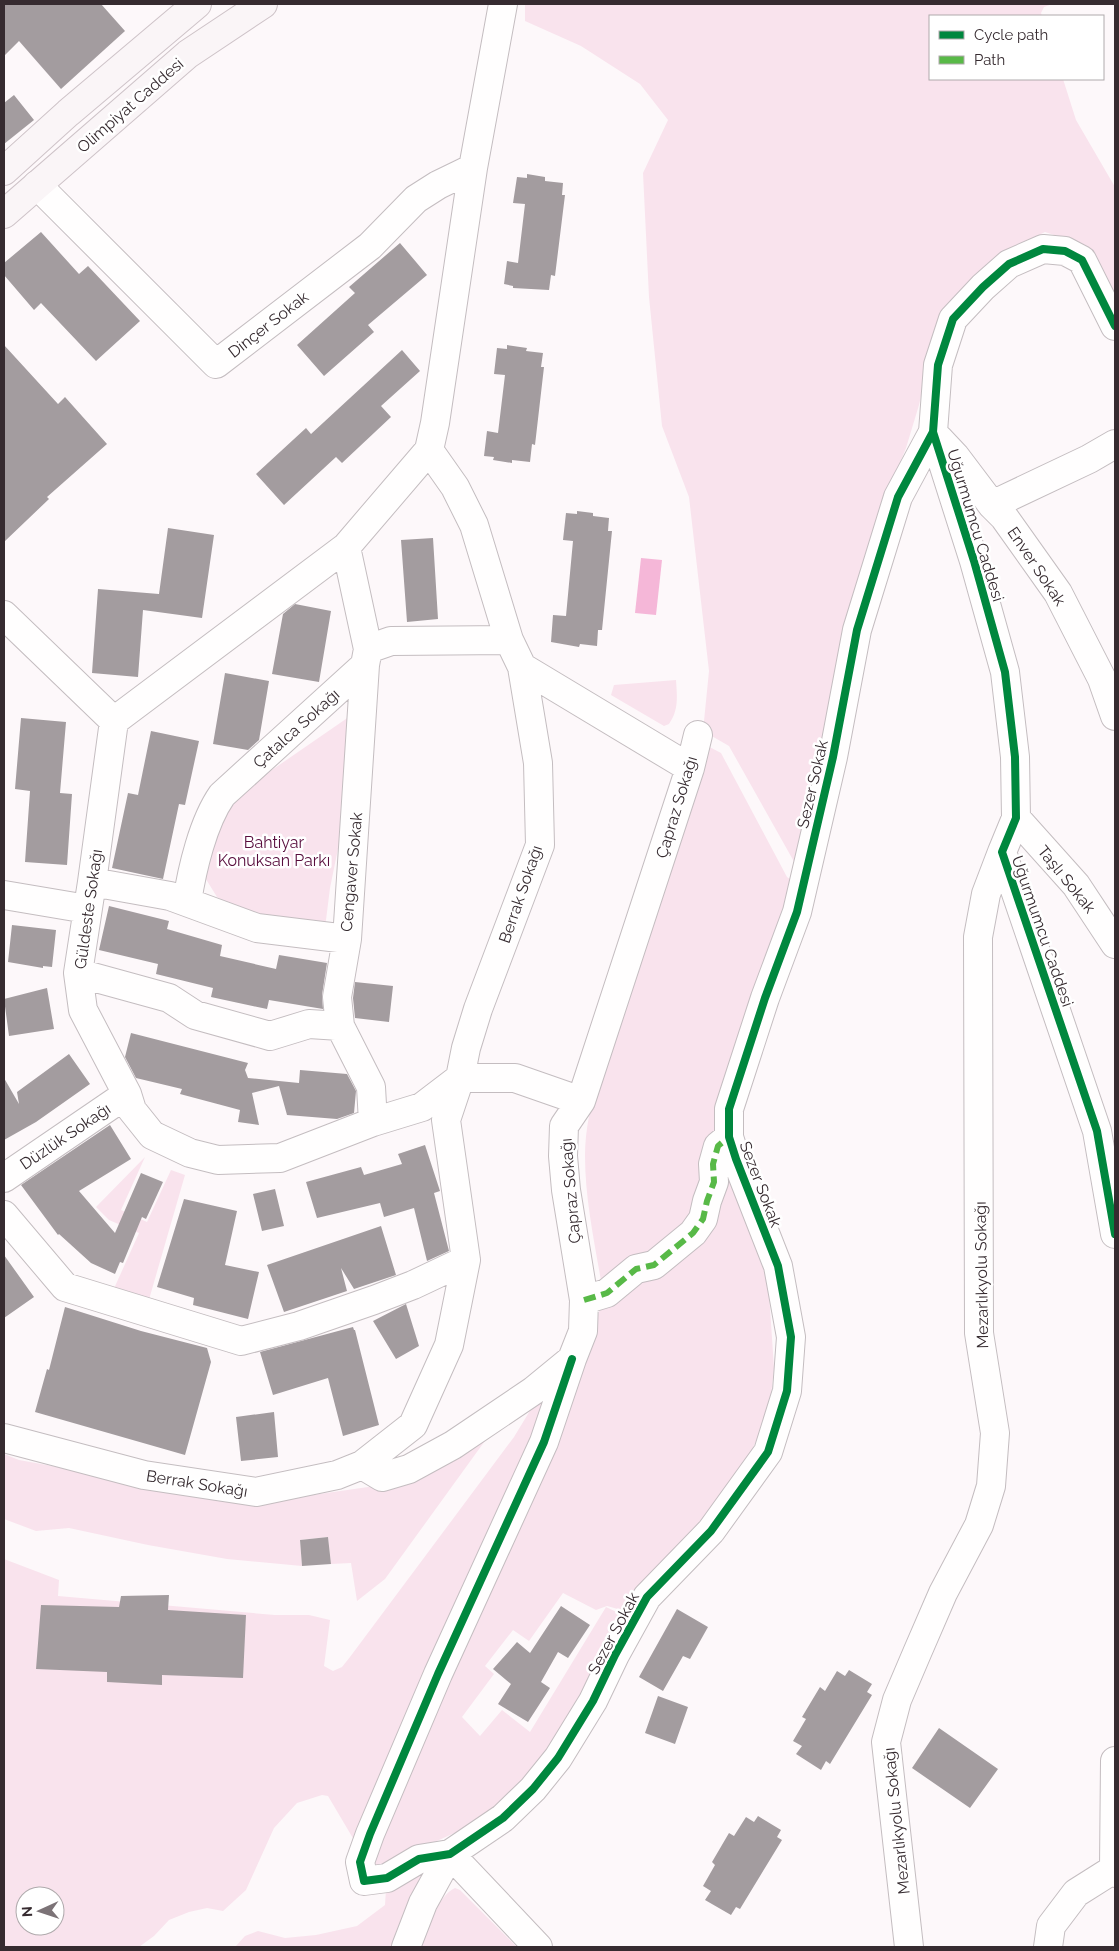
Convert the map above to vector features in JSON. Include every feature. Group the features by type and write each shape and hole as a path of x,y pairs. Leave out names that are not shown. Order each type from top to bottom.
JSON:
{"main road":[{"name":"Olimpiyat Caddesi","path":"4,171 68,113 197,4"},
{"name":"Olimpiyat Caddesi","path":"4,214 188,54 263,4"}],"street":[{"path":"4,615 114,721 346,547 429,450 436,423 473,168 503,4"},
{"name":"Dinçer Sokak","path":"37,185 216,364 370,246 416,199 438,185 473,168"},
{"path":"933,432 938,365 953,319 983,287 1009,264 1042,250 1065,251 1082,260 1115,326"},
{"name":"Enver Sokak","path":"933,432 955,456 992,505 1004,517 1058,593 1102,679 1115,716"},
{"name":"Uğurmumcu Caddesi","path":"933,432 974,561 1005,672 1016,758 1016,818 1002,852 1097,1131 1115,1234"},
{"name":"Sezer Sokak","path":"450,1854 504,1818 533,1789 558,1758 593,1701 615,1655 647,1597 711,1531 768,1452 787,1391 791,1337 778,1266 729,1137 729,1109 765,998 797,912 833,757 857,630 898,497 933,432"},
{"path":"992,505 1089,460 1115,444"},
{"name":"Berrak Sokağı","path":"4,1438 144,1475 256,1492 338,1475 362,1465 413,1425 450,1345 466,1260 446,1120 460,1078 466,1048 478,1010 540,845 538,763 522,667 509,640 474,526 454,487 429,450"},
{"path":"346,547 366,657"},
{"name":"Çatalca Sokağı","path":"186,902 192,874 213,807 222,795 366,657 391,640 509,640"},
{"name":"Cengaver Sokak","path":"92,882 170,896 257,928 347,939 366,657"},
{"path":"522,667 690,768"},
{"name":"Güldeste Sokağı","path":"114,721 78,973 83,1010 127,1094 132,1110 152,1136 190,1153 218,1160 280,1158 374,1122 422,1107 460,1078"},
{"name":"Çapraz Sokağı","path":"362,1465 382,1478 409,1469 453,1445 533,1391 572,1358 583,1330 584,1300 566,1190 563,1156 564,1126 581,1100 690,768 698,735"},
{"name":"Taşlı Sokak","path":"1016,818 1076,886 1115,944"},
{"name":"Mezarlıkyolu Sokağı","path":"909,1947 886,1742 898,1700 916,1653 943,1593 978,1525 991,1486 995,1433 979,1333 978,937 986,894 1002,852"},
{"path":"4,895 87,909"},
{"path":"347,939 337,997 340,1026 371,1087 374,1122"},
{"path":"78,973 169,998 195,1015 270,1036 309,1024 340,1026"},
{"path":"460,1078 515,1078 581,1100"},
{"name":"Düzlük Sokağı","path":"4,1178 127,1094"},
{"path":"584,1300 607,1293 636,1269 654,1265 693,1233 703,1219 714,1182 713,1164 718,1146 729,1137"},
{"path":"4,1215 64,1287 241,1341 299,1326 374,1300 413,1285 466,1260"},
{"path":"450,1854 419,1859 387,1878 364,1881 360,1862 438,1674 544,1442 572,1358"},
{"path":"1048,1947 1052,1926 1076,1892 1114,1871 1115,1761"},
{"path":"406,1947 424,1903 450,1854"},
{"path":"450,1854 538,1947"}],"green space":[{"path":"525,4 1052,4 1044,7 1042,15 929,15 929,80 1063,80 1076,120 1115,187 1115,295 1108,280 1085,245 1045,232 1005,252 931,352 919,405 906,448 887,494 797,867 729,746 703,731 709,671 689,497 662,426 649,297 643,173 668,120 640,84 581,46 525,21"},
{"path":"676,680 676,708 669,724 664,726 611,695 614,685"},
{"name":"Bahtiyar Konuksan Parkı","path":"356,712 342,829 330,888 325,928 247,914 217,897 204,876 227,801"},
{"path":"700,742 721,753 787,877 793,881 720,1095 715,1129 704,1159 697,1215 652,1258 602,1287 585,1172 585,1146 589,1118 597,1080"},
{"path":"723,1152 768,1278 774,1368 769,1414 745,1464 632,1613 607,1606 596,1610 563,1593 529,1641 513,1630 485,1666 494,1674 462,1717 480,1736 502,1710 530,1732 606,1607 629,1618 580,1708 515,1794 470,1826 377,1868 372,1868 373,1858 554,1442 601,1306 707,1229"},
{"path":"145,1157 121,1210 147,1222 171,1170 185,1175 148,1303 112,1293 139,1233 109,1220 96,1207"},
{"path":"550,1393 545,1412 357,1845 328,1796 322,1795 297,1803 274,1828 246,1890 223,1911 207,1908 189,1912 169,1920 154,1936 139,1947 4,1947 4,1559 59,1580 58,1596 275,1615 309,1615 330,1620 324,1666 333,1671 342,1667 350,1657 514,1437 531,1409"},
{"path":"495,1427 385,1579 357,1601 351,1563 331,1564 328,1537 300,1540 302,1566 227,1559 69,1528 36,1531 4,1519 4,1454 19,1460 257,1503 375,1486"},
{"path":"426,1870 393,1947 235,1947 245,1936 258,1931 285,1938 316,1935 357,1926 385,1905 386,1889"},
{"path":"455,1888 460,1890 517,1947 420,1947 438,1906 443,1898"}],"shaded area":[{"path":"641,558 662,560 656,615 635,613"}],"building":[{"path":"4,4 101,4 125,31 61,89 19,41 4,56"},
{"path":"14,95 34,120 4,144 4,103"},
{"path":"527,174 545,177 545,181 563,183 562,195 565,195 555,276 551,275 549,290 513,288 513,286 504,284 507,261 518,263 525,204 513,203 517,177 527,178"},
{"path":"41,232 79,274 88,266 140,321 96,361 41,303 34,310 4,275 4,263"},
{"path":"400,243 427,275 368,325 374,332 324,376 297,345 355,293 349,287"},
{"path":"4,345 58,404 65,397 107,444 47,497 49,499 4,542"},
{"path":"507,345 527,348 526,351 543,353 541,367 544,367 535,445 532,444 530,462 512,460 512,463 493,460 494,457 484,456 487,431 498,433 505,375 494,374 497,348 507,349"},
{"path":"402,350 420,371 381,406 391,417 342,463 336,457 284,505 256,474 306,428 311,434"},
{"path":"577,511 609,518 608,531 612,531 602,630 598,630 597,646 580,644 579,647 551,642 553,615 566,616 573,541 563,540 566,513 577,514"},
{"path":"168,528 214,535 202,618 143,610 138,677 92,673 98,589 159,594"},
{"path":"433,538 438,619 407,622 401,540"},
{"path":"295,604 331,611 319,682 272,674 283,614"},
{"path":"225,673 269,681 259,740 248,750 213,744"},
{"path":"21,718 66,722 60,793 72,794 67,865 25,862 30,791 15,789"},
{"path":"151,731 199,741 185,805 179,804 163,879 112,868 128,793 138,795"},
{"path":"109,906 169,921 167,929 222,945 220,956 276,969 279,955 327,963 322,995 323,1009 269,1000 267,1009 211,997 213,988 156,974 158,964 99,950"},
{"path":"12,925 56,930 52,967 43,966 43,968 8,962"},
{"path":"355,982 393,986 389,1022 355,1018 353,998"},
{"path":"47,988 54,1029 9,1036 4,999"},
{"path":"131,1033 248,1063 245,1070 248,1078 299,1083 300,1070 347,1074 356,1091 354,1113 337,1119 287,1115 279,1086 252,1093 259,1125 238,1122 240,1110 180,1094 182,1089 136,1078 125,1057"},
{"path":"69,1054 90,1084 36,1122 4,1140 4,1078 19,1104 17,1092"},
{"path":"110,1125 131,1159 79,1191 115,1233 141,1173 163,1182 146,1219 142,1217 123,1263 120,1262 115,1274 91,1263 58,1235 21,1185"},
{"path":"425,1145 440,1191 434,1193 449,1251 427,1261 414,1208 384,1217 380,1203 317,1218 306,1182 361,1167 364,1175 402,1164 398,1154"},
{"path":"275,1189 284,1226 262,1231 253,1194"},
{"path":"184,1199 237,1211 225,1265 259,1272 248,1319 193,1305 194,1298 157,1287"},
{"path":"381,1226 396,1275 354,1289 341,1268 347,1291 284,1312 267,1265"},
{"path":"4,1255 34,1297 4,1318"},
{"path":"406,1304 419,1346 396,1359 373,1321"},
{"path":"65,1307 141,1331 207,1348 211,1362 185,1455 35,1412 47,1369 49,1370"},
{"path":"353,1327 379,1425 343,1436 328,1378 273,1395 260,1352"},
{"path":"274,1412 278,1457 241,1461 236,1417"},
{"path":"328,1537 331,1564 302,1566 300,1540"},
{"path":"169,1595 168,1610 246,1615 243,1678 162,1675 162,1685 107,1682 107,1672 36,1669 41,1605 119,1607 121,1596"},
{"path":"561,1606 590,1625 568,1658 558,1652 541,1682 550,1688 528,1722 498,1704 511,1684 493,1669 517,1642 530,1653"},
{"path":"677,1609 708,1627 690,1659 683,1656 663,1691 639,1677"},
{"path":"849,1670 872,1684 867,1692 872,1695 830,1764 826,1761 821,1770 796,1754 802,1746 793,1741 806,1719 802,1717 820,1687 825,1691 837,1671 845,1676"},
{"path":"658,1696 688,1707 675,1744 645,1733"},
{"path":"939,1728 998,1769 970,1808 912,1768"},
{"path":"758,1816 781,1830 777,1837 782,1840 740,1909 736,1907 731,1915 705,1900 711,1891 703,1886 715,1865 712,1862 729,1833 734,1836 746,1817 754,1822"}],"marked path":[{"path":"584,1300 607,1293 636,1269 654,1265 693,1233 703,1219 714,1182 713,1164 718,1146 729,1137"}],"cycle path":[{"path":"1115,326 1082,260 1065,251 1043,249 1009,264 983,287 953,319 938,365 933,432 974,561 1005,672 1015,757 1016,818 1002,852 1097,1131 1115,1234"},
{"path":"572,1359 544,1442 438,1674 370,1834 360,1862 364,1881 387,1878 419,1859 450,1854 503,1818 533,1789 558,1758 593,1701 615,1655 647,1597 711,1531 768,1452 787,1391 791,1337 778,1266 729,1137 729,1109 765,998 797,912 833,757 857,630 898,497 933,432"}]}
